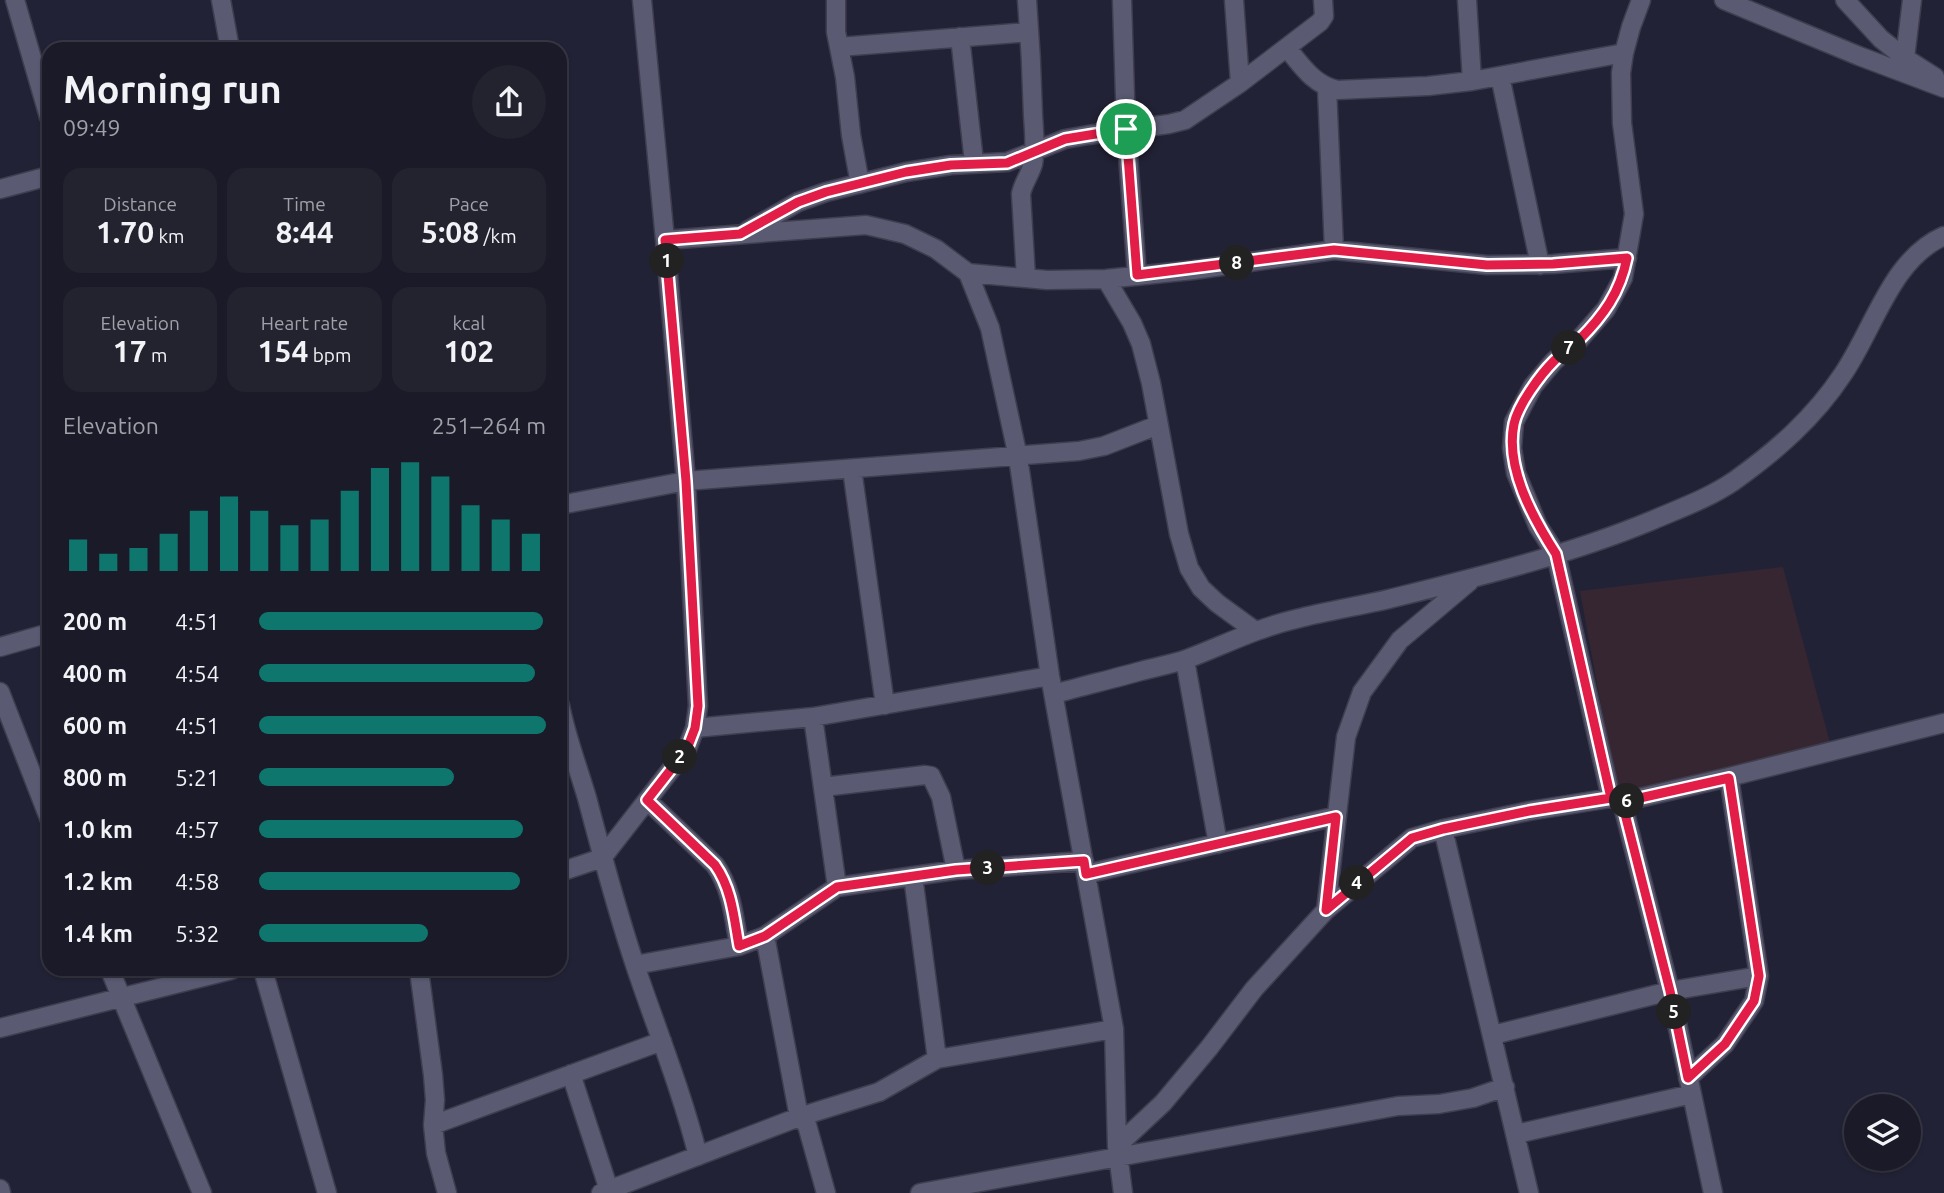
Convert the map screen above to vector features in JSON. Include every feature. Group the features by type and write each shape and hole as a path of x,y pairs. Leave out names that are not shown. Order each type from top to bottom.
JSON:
{"street":[{"path":"15,0 42,93"},
{"path":"221,0 229,42"},
{"path":"567,870 602,858 687,749 695,728 698,706 686,481 642,0"},
{"path":"835,0 836,32 860,184"},
{"path":"1026,278 1021,194 1034,151 1027,0"},
{"path":"1122,0 1126,129 1137,275"},
{"path":"1234,0 1240,83"},
{"path":"740,234 798,202 826,192 906,172 974,163 1007,163 1065,139 1185,120 1240,83 1320,22 1324,16 1324,0"},
{"path":"1467,0 1472,81"},
{"path":"1642,0 1624,53 1622,124 1634,214 1623,278 1606,309 1533,386 1514,422 1512,449 1516,473 1538,526 1556,554 1617,800 1670,991 1713,1193"},
{"path":"1724,0 1859,56 1944,86"},
{"path":"1845,0 1881,39 1944,86"},
{"path":"1905,58 1912,0"},
{"path":"839,47 1029,32"},
{"path":"960,37 974,163"},
{"path":"1287,48 1315,80 1327,88 1346,90 1472,81 1624,53"},
{"path":"1500,76 1541,265"},
{"path":"1327,88 1334,250"},
{"path":"0,189 42,178"},
{"path":"665,240 866,225 905,233 936,248 968,273 990,328 1018,457 1052,685 1114,1029 1118,1152 1123,1193"},
{"path":"695,728 813,717 885,705 1052,685 1185,660 1254,630 1476,576 1620,534 1709,497 1786,440 1814,414 1843,374 1867,334 1886,294 1909,260 1925,246 1944,236"},
{"path":"968,273 1047,280 1106,279 1334,250 1487,265 1541,265 1627,258"},
{"path":"1106,279 1141,344 1151,383 1179,534 1189,568 1201,587 1217,603 1254,630"},
{"path":"567,504 686,481 1079,452 1104,446 1158,425"},
{"path":"852,469 885,705"},
{"path":"1326,910 1346,737 1362,692 1400,640 1476,576"},
{"path":"0,647 42,635"},
{"path":"1185,660 1218,844"},
{"path":"0,692 42,800"},
{"path":"813,717 837,887"},
{"path":"1118,1152 1209,1048 1254,989 1326,910 1412,838 1529,811 1617,800 1729,778 1944,723"},
{"path":"567,737 635,965 688,1115 698,1156"},
{"path":"823,787 932,776 941,797 956,870"},
{"path":"1516,1135 1690,1086 1725,1044 1754,1001 1759,976 1729,778"},
{"path":"647,800 715,865 724,878 739,946"},
{"path":"635,965 739,946 765,936 837,887 956,870 1085,868 1218,844 1336,817"},
{"path":"1443,829 1529,1193"},
{"path":"913,876 937,1059"},
{"path":"765,936 799,1117 807,1125 827,1193"},
{"path":"113,976 202,1193"},
{"path":"0,1028 208,976"},
{"path":"265,976 327,1193"},
{"path":"420,976 433,1075 436,1153 447,1193"},
{"path":"1493,1035 1670,991 1759,976"},
{"path":"571,1074 605,1192 637,1187 698,1156 799,1117 879,1092 937,1059 1114,1029"},
{"path":"433,1125 662,1041"},
{"path":"920,1193 1118,1152 1398,1106 1439,1104 1473,1098 1505,1087"}],"shaded area":[{"path":"1783,567 1830,743 1623,792 1616,788 1580,591"}],"route":[{"path":"1126,129 1065,139 1007,163 961,163 906,172 826,192 798,202 740,234 665,240 686,481 698,706 695,728 687,749 647,800 715,865 724,878 739,946 765,936 837,887 956,870 1084,861 1086,874 1336,817 1326,910 1412,838 1529,811 1611,798 1622,802 1670,991 1688,1078 1725,1044 1754,1001 1759,976 1729,778 1622,802 1611,798 1556,554 1538,526 1516,473 1512,449 1514,422 1533,386 1606,309 1623,278 1627,258 1553,264 1487,265 1334,250 1137,275 1126,129"}]}
